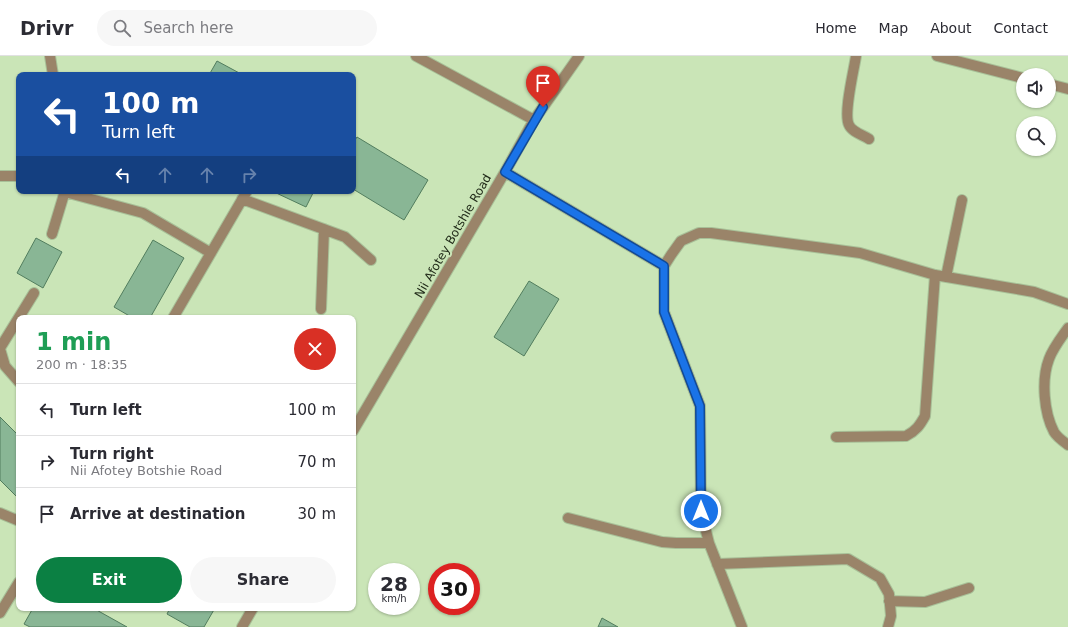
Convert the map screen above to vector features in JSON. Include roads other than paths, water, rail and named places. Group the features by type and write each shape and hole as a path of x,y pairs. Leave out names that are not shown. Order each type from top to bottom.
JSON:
{"street":[{"path":"50,56 53,72"},
{"path":"416,56 534,120"},
{"name":"Nii Afotey Botshie Road","path":"356,426 534,120 579,56"},
{"path":"856,56 847,110 848,120 849,125 854,130 869,139"},
{"path":"937,56 1016,76"},
{"path":"1056,86 1068,89"},
{"path":"505,172 664,266"},
{"path":"0,176 16,176"},
{"path":"52,234 64,194"},
{"path":"76,194 143,213 211,253"},
{"path":"175,315 244,195 345,237 371,260"},
{"path":"946,277 962,200"},
{"path":"321,309 324,229"},
{"path":"742,627 709,543 701,511 700,406 664,312 664,266 681,241 699,234 711,233 860,253 935,275 1034,292 1068,304"},
{"path":"836,437 906,436 914,432 919,426 925,416 935,275"},
{"path":"21,315 34,293"},
{"path":"16,323 0,349 4,366 16,379"},
{"path":"1068,328 1057,343 1049,359 1044,378 1048,413 1052,426 1055,433 1068,445"},
{"path":"0,513 16,520"},
{"path":"568,518 662,542 709,543"},
{"path":"717,564 848,559 880,578 889,594 891,616 888,627"},
{"path":"0,614 16,587"},
{"path":"889,601 925,602 969,588"},
{"path":"242,627 251,611"}]}
